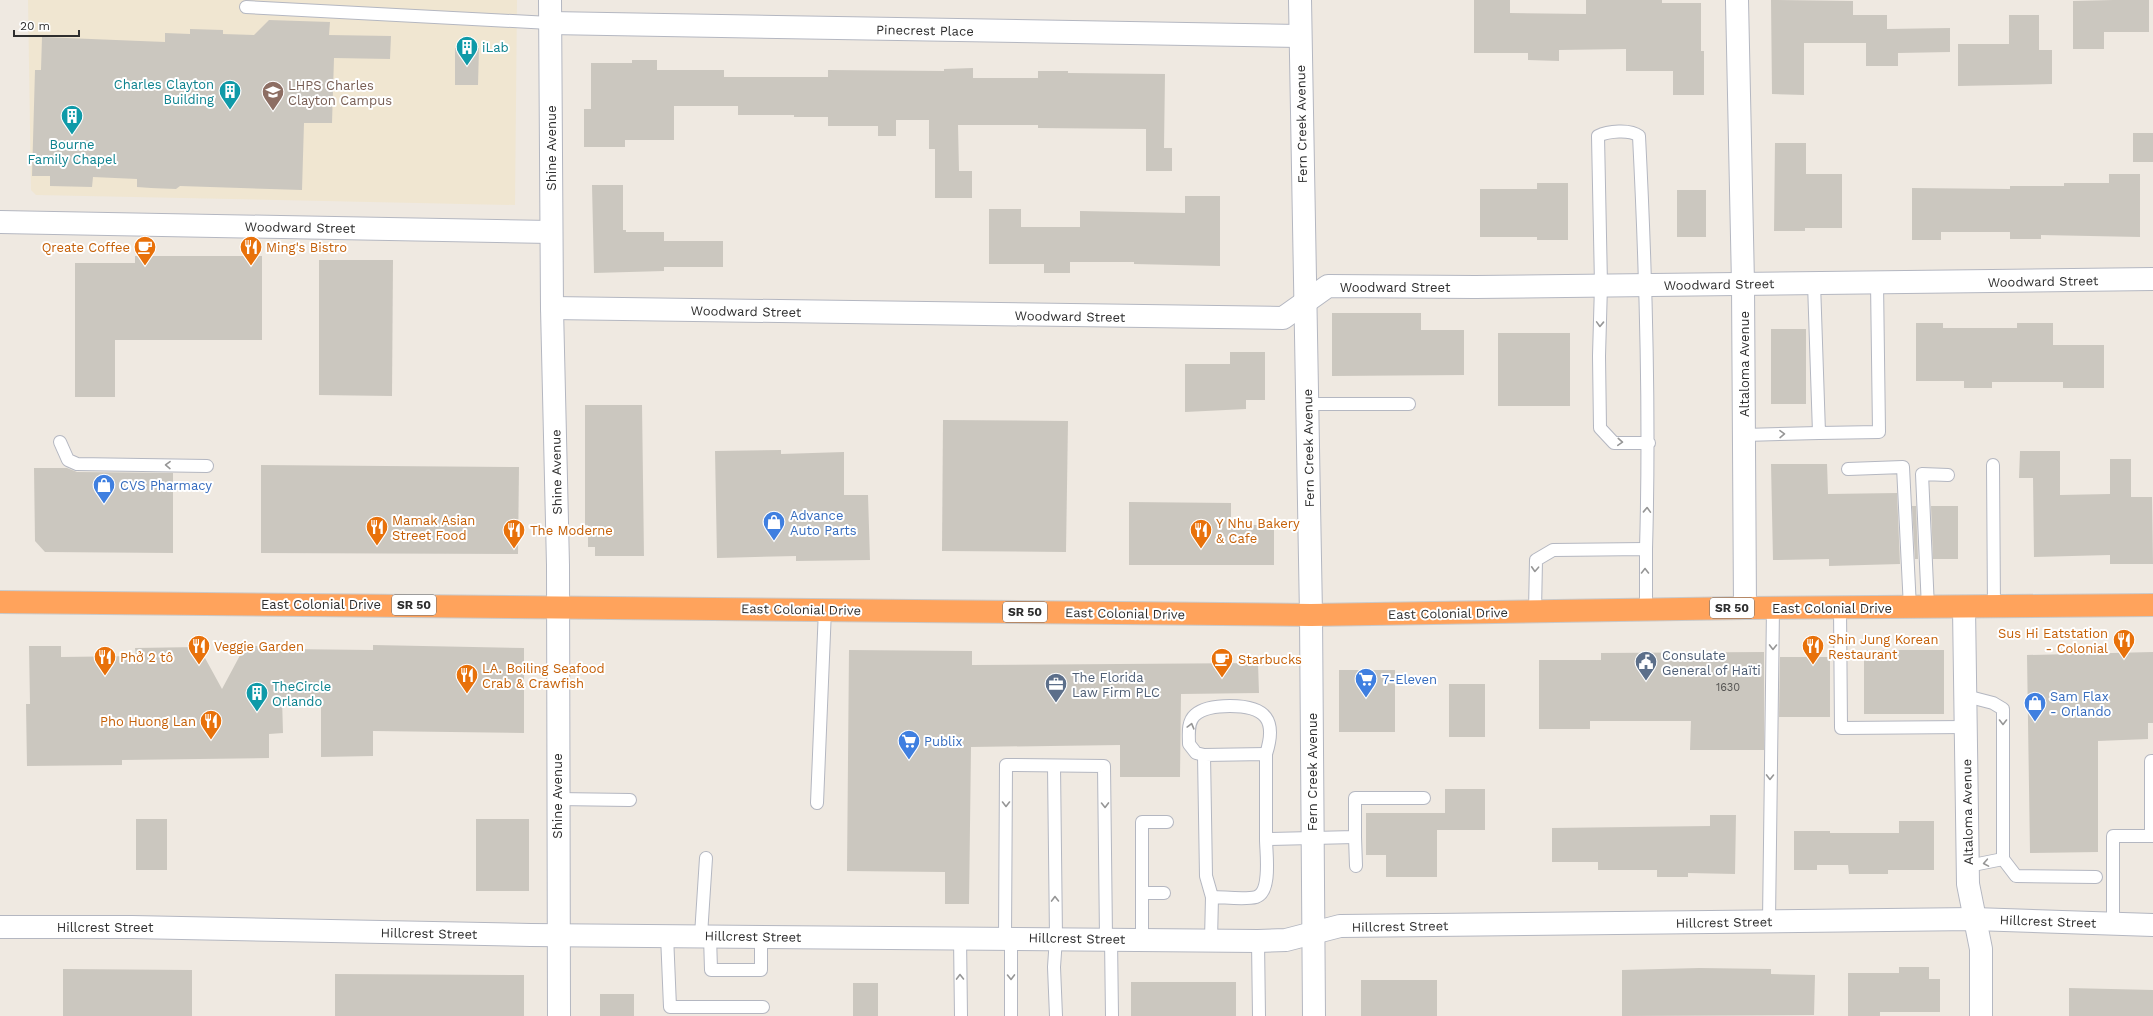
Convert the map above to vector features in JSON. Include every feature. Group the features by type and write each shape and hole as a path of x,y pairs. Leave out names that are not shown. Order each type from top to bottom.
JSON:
{"highway":[{"name":"East Colonial Drive","path":"0,602 558,606 1311,615 1745,608 1994,608 2153,605"}],"street":[{"name":"Shine Avenue","path":"550,0 552,308 558,606 559,1016"},
{"name":"Fern Creek Avenue","path":"1300,0 1299,36 1311,615 1314,1016"},
{"name":"Altaloma Avenue","path":"1737,0 1743,284 1745,608"},
{"name":"Pinecrest Place","path":"550,23 1299,36"},
{"name":"Woodward Street","path":"0,222 551,232"},
{"name":"Woodward Street","path":"552,308 1283,318 1328,286 1646,285 2153,279"},
{"name":"Altaloma Avenue","path":"1964,608 1968,884 1981,949 1981,1016"},
{"name":"Hillcrest Street","path":"0,927 140,927 558,935 1109,938 1258,941 1286,940 1340,926 1974,919 2153,925"}],"lane":[{"path":"246,7 550,23"},
{"path":"1646,610 1649,443 1646,285 1639,136 1635,132 1606,132 1598,136 1601,285 1599,356 1600,428 1614,443 1649,443"},
{"path":"1744,435 1879,432 1876,282"},
{"path":"1814,283 1819,433"},
{"path":"1307,404 1409,404"},
{"path":"60,442 68,460 77,464 207,466"},
{"path":"1993,465 1994,608"},
{"path":"1848,469 1903,467 1919,608"},
{"path":"1919,608 1922,474 1948,475"},
{"path":"1535,612 1536,560 1553,550 1646,549"},
{"path":"1769,922 1773,608"},
{"path":"1840,608 1841,728 1966,727"},
{"path":"817,803 825,609"},
{"path":"1966,696 1993,703 2004,709 2004,860 2016,876 2096,877"},
{"path":"1212,897 1256,897 1267,885 1266,754 1270,739 1269,722 1262,712 1244,706 1221,706 1207,708 1194,715 1189,726 1189,744 1196,753 1204,755 1266,754"},
{"path":"1204,755 1206,876 1212,897 1211,940"},
{"path":"2113,924 2113,836 2152,836 2150,761 2153,762"},
{"path":"1011,1016 1008,938 1006,765 1104,766 1112,1016"},
{"path":"1054,766 1056,938 1054,966 1056,1016"},
{"path":"1356,866 1355,798 1424,798"},
{"path":"558,799 630,800"},
{"path":"1142,939 1142,822 1167,822"},
{"path":"1266,839 1355,838"},
{"path":"706,858 705,935 710,970 761,970 761,936"},
{"path":"1968,866 2004,860"},
{"path":"1142,893 1164,893"},
{"path":"667,935 670,1007 763,1007"},
{"path":"960,937 961,1016"},
{"path":"1258,941 1259,1016"}],"shaded area":[{"name":"LHPS Charles Clayton Campus","path":"28,0 517,0 515,205 36,195 31,190"}],"building":[{"path":"1474,0 1510,0 1510,13 1586,14 1586,0 1662,0 1662,3 1701,3 1701,51 1704,51 1704,95 1673,95 1673,71 1626,71 1626,49 1559,50 1559,61 1528,60 1528,53 1474,53"},
{"path":"1771,0 1853,1 1853,15 1887,15 1887,29 1950,28 1950,52 1898,53 1898,66 1866,66 1866,43 1804,43 1804,95 1772,94"},
{"path":"2149,0 2149,32 2104,32 2104,49 2073,49 2073,1"},
{"path":"2009,15 2039,15 2039,50 2052,50 2052,84 1958,86 1958,44 2009,44"},
{"path":"269,20 330,22 329,35 391,36 390,59 334,58 332,123 304,123 302,190 180,186 176,189 151,188 137,187 137,179 93,177 92,187 50,186 50,176 32,176 35,70 41,70 42,37 165,42 165,33 190,34 190,29 223,30 223,34 254,35"},
{"name":"iLab","path":"455,48 479,48 478,85 455,85"},
{"path":"632,60 657,60 657,70 724,70 724,77 828,77 828,70 944,71 944,69 973,68 973,78 1038,78 1038,71 1068,71 1068,73 1165,74 1164,148 1172,148 1172,171 1146,171 1146,129 1038,128 1038,125 958,125 959,171 972,171 972,198 935,198 935,149 929,149 929,120 896,120 896,136 878,136 878,126 828,126 828,117 794,117 794,115 738,115 738,106 674,106 674,140 625,140 625,147 584,147 584,109 591,109 591,63 632,63"},
{"path":"2133,133 2153,133 2153,162 2133,162"},
{"path":"1775,143 1806,143 1806,174 1842,174 1842,228 1805,228 1805,231 1774,231"},
{"path":"2109,174 2140,174 2140,237 2041,235 2041,239 2010,239 2010,232 1941,232 1941,240 1912,240 1912,188 2010,189 2010,186 2064,186 2064,183 2109,183"},
{"path":"1537,183 1568,183 1568,240 1537,240 1537,237 1480,237 1480,189 1537,189"},
{"path":"592,185 623,185 623,230 626,230 626,232 664,232 664,241 723,241 723,267 664,267 664,271 594,273"},
{"path":"1677,190 1706,190 1706,237 1677,237"},
{"path":"1185,196 1220,196 1220,266 1134,264 1134,262 1070,262 1070,273 1044,273 1044,264 989,264 989,209 1021,209 1021,227 1080,227 1080,211 1185,213"},
{"path":"135,256 262,256 262,340 115,340 115,397 75,397 75,263 135,263"},
{"path":"319,260 393,260 392,396 319,395"},
{"path":"1332,313 1421,313 1421,330 1464,330 1464,375 1332,376"},
{"path":"1916,323 1943,323 1943,328 2017,328 2017,323 2053,323 2053,345 2104,345 2104,388 2063,388 2063,382 1992,382 1992,388 1964,388 1964,381 1916,381"},
{"path":"1771,329 1806,329 1806,404 1771,404"},
{"path":"1498,333 1570,333 1570,406 1498,406"},
{"path":"1230,352 1265,352 1265,400 1246,400 1246,409 1185,412 1185,364 1230,364"},
{"path":"585,405 642,405 644,556 595,556 595,547 588,547 588,525 585,525"},
{"path":"943,420 1068,421 1066,552 942,551"},
{"path":"781,450 781,454 844,452 844,495 868,495 870,560 796,561 796,556 717,558 715,451"},
{"path":"2020,451 2060,451 2060,495 2110,494 2110,459 2131,459 2131,497 2152,497 2153,564 2110,564 2110,555 2034,557 2033,478 2019,478"},
{"path":"1771,464 1827,464 1828,494 1897,493 1900,564 1829,566 1829,559 1773,560"},
{"path":"261,465 519,467 518,554 261,553"},
{"name":"CVS Pharmacy","path":"34,468 67,468 77,472 173,473 173,553 45,552 35,541"},
{"path":"1129,502 1231,503 1231,525 1274,525 1274,565 1129,565"},
{"path":"1912,506 1916,506 1918,559 1915,559"},
{"path":"1931,506 1958,506 1958,559 1933,559"},
{"path":"373,645 524,648 524,733 373,731 373,756 321,757 321,698 282,698 283,733 269,734 269,758 122,760 122,765 27,766 26,704 30,704 29,646 61,646 61,657 136,656 135,648 199,647 222,689 245,646 282,646 282,649 373,650"},
{"path":"849,650 972,651 972,665 1258,663 1259,693 1181,694 1180,777 1120,777 1120,745 971,747 969,904 945,904 945,872 847,871"},
{"path":"1864,650 1944,650 1944,714 1864,714"},
{"path":"1764,652 1764,750 1690,750 1691,721 1590,721 1590,729 1539,729 1539,660 1601,660 1601,653"},
{"path":"2153,652 2153,723 2148,723 2148,739 2098,741 2098,852 2030,853 2027,655"},
{"path":"1780,657 1830,657 1830,717 1779,717"},
{"path":"1339,670 1395,670 1395,732 1339,732"},
{"path":"1449,684 1485,684 1485,737 1449,737"},
{"path":"1445,789 1485,789 1485,830 1437,830 1437,877 1386,877 1386,855 1366,855 1366,813 1445,813"},
{"path":"1710,815 1736,815 1735,874 1688,873 1688,877 1657,877 1657,870 1598,870 1598,862 1552,862 1552,828 1710,826"},
{"path":"136,819 167,819 167,870 136,870"},
{"path":"476,819 529,819 529,891 476,891"},
{"path":"1899,821 1934,821 1934,870 1888,870 1888,874 1849,874 1848,865 1817,865 1817,870 1794,870 1794,831 1830,831 1830,833 1899,833"},
{"path":"1899,967 1929,967 1929,979 1940,979 1940,1012 1880,1012 1880,1016 1848,1016 1848,973 1899,973"},
{"path":"1699,968 1771,969 1771,974 1815,975 1814,1015 1622,1016 1622,970"},
{"path":"63,969 192,970 192,1016 63,1016"},
{"path":"335,974 524,975 524,1016 335,1016"},
{"path":"1361,980 1437,980 1437,1016 1361,1016"},
{"path":"1131,982 1236,982 1236,1016 1131,1016"},
{"path":"853,983 878,983 878,1016 853,1016"},
{"path":"2069,988 2153,990 2153,1016 2069,1016"},
{"path":"600,994 634,994 634,1016 600,1016"}],"place":[{"name":"iLab","path":"467,66"},
{"name":"Charles Clayton Building","path":"230,110"},
{"name":"LHPS Charles Clayton Campus","path":"273,112"},
{"name":"Bourne Family Chapel","path":"72,136"},
{"name":"Qreate Coffee","path":"145,266"},
{"name":"Ming's Bistro","path":"251,266"},
{"name":"CVS Pharmacy","path":"104,504"},
{"name":"Advance Auto Parts","path":"774,542"},
{"name":"Mamak Asian Street Food","path":"377,546"},
{"name":"The Moderne","path":"514,550"},
{"name":"Y Nhu Bakery & Cafe","path":"1201,550"},
{"name":"Sus Hi Eatstation - Colonial","path":"2124,660"},
{"name":"Veggie Garden","path":"199,666"},
{"name":"Shin Jung Korean Restaurant","path":"1813,666"},
{"name":"Phở 2 tô","path":"105,676"},
{"name":"Starbucks","path":"1222,678"},
{"name":"Consulate General of Haïti","path":"1646,682"},
{"name":"LA. Boiling Seafood Crab & Crawfish","path":"467,694"},
{"name":"7-Eleven","path":"1366,698"},
{"name":"The Florida Law Firm PLC","path":"1056,704"},
{"name":"TheCircle Orlando","path":"257,712"},
{"name":"Sam Flax - Orlando","path":"2035,722"},
{"name":"Pho Huong Lan","path":"211,740"},
{"name":"Publix","path":"909,760"}]}
